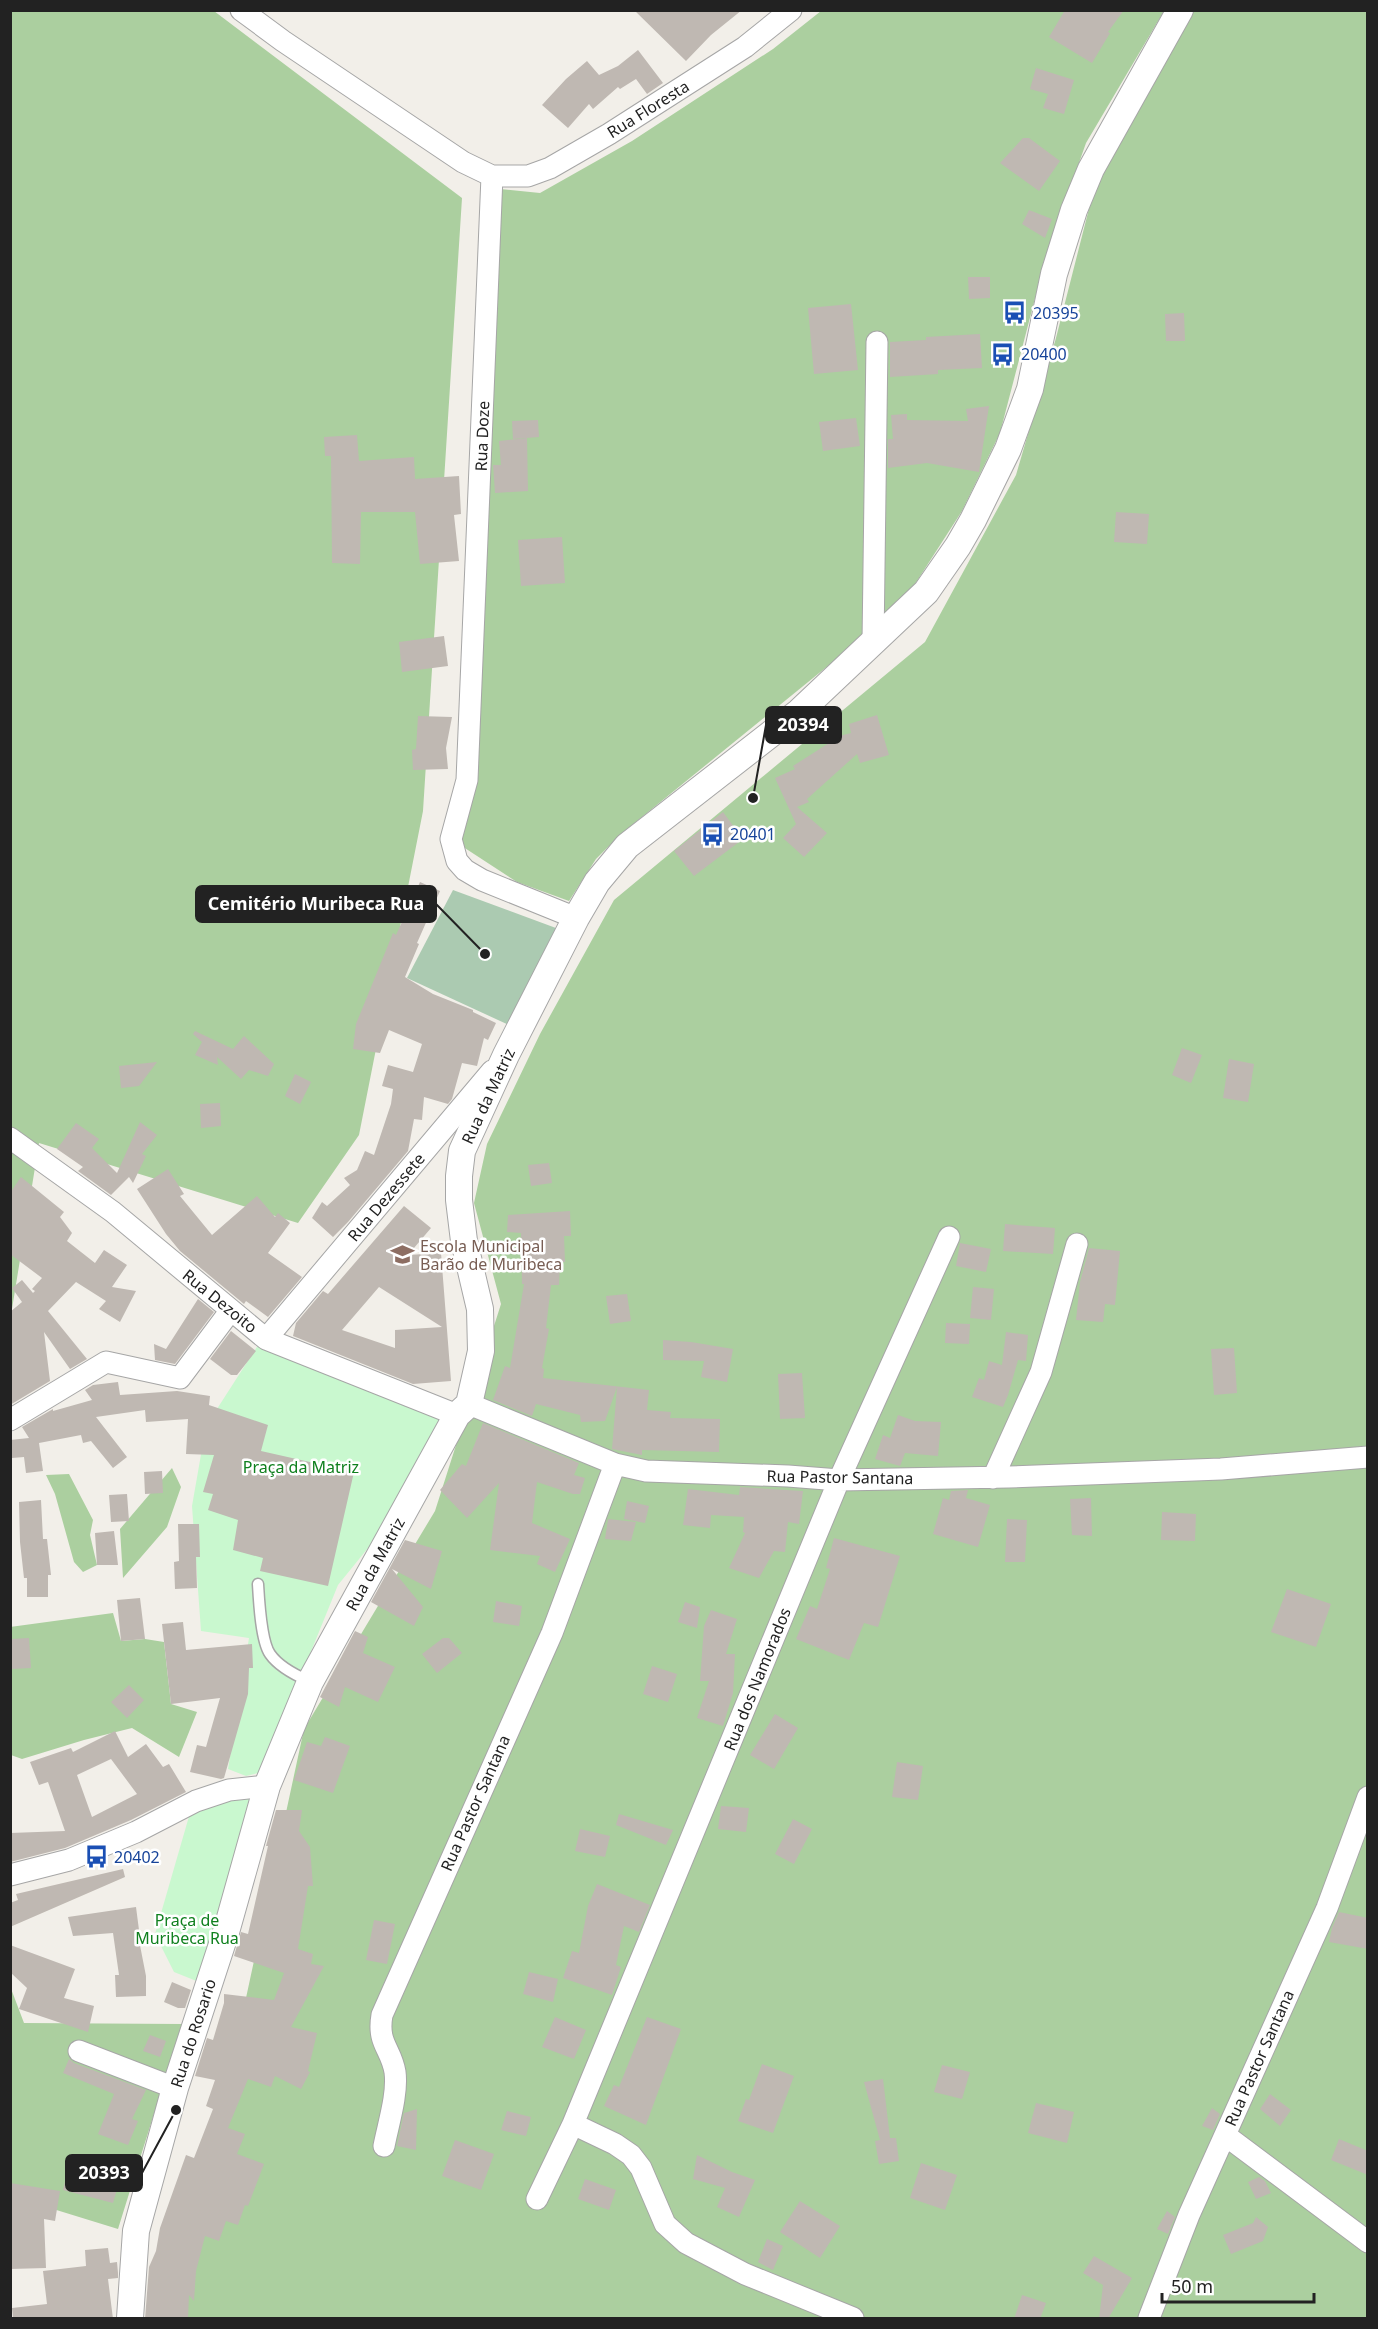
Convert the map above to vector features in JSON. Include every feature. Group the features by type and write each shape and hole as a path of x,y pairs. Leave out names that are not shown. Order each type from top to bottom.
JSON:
{"street":[{"path":"241,10 282,41 454,156 492,176"},
{"name":"Rua Floresta","path":"492,176 528,176 550,168 609,134 745,47 791,10"},
{"name":"Rua da Matriz","path":"267,1786 310,1682 463,1409 481,1351 480,1309 464,1241 459,1176 462,1151 506,1055 576,918 597,882 627,846 799,712 926,592 974,520 1008,449 1030,389 1054,274 1074,210 1091,169 1180,10"},
{"name":"Rua Doze","path":"492,176 467,780 451,839 457,861 473,875 576,918"},
{"path":"873,643 877,342"},
{"name":"Rua Dezessete","path":"266,1339 506,1055"},
{"name":"Rua Dezoito","path":"10,1138 113,1212 266,1339 463,1409"},
{"name":"Rua dos Namorados","path":"537,2199 573,2124 839,1480 949,1237"},
{"path":"993,1478 1041,1372 1077,1244"},
{"path":"10,1420 106,1362 180,1378 231,1310"},
{"name":"Rua Pastor Santana","path":"463,1409 615,1464 646,1471 839,1480 993,1478 1221,1469 1368,1457"},
{"name":"Rua Pastor Santana","path":"384,2146 395,2087 394,2070 380,2037 382,2014 552,1633 615,1464"},
{"path":"10,1875 69,1860 136,1832 196,1801 229,1790 267,1786"},
{"name":"Rua do Rosario","path":"130,2319 136,2231 175,2088 226,1932 267,1786"},
{"name":"Rua Pastor Santana","path":"1149,2319 1190,2215 1327,1908 1368,1797"},
{"path":"79,2051 175,2088"},
{"path":"573,2124 615,2144 632,2155 641,2168 665,2224 686,2243 745,2274 853,2319"},
{"path":"1225,2135 1368,2242"}],"lane":[{"path":"258,1584 262,1627 269,1653 283,1667 310,1682"}],"green space":[{"path":"11,11 214,11 462,198 423,811 359,1135 298,1223 39,1143 11,1315"},
{"path":"821,11 1164,11 1086,143 1046,256 1000,433 962,511 906,598 861,639 621,834 596,859 569,901 517,882 451,839 478,779 500,189 540,193 632,141 773,49"},
{"path":"1184,11 1367,11 1367,2318 177,2318 304,1729 435,1511 501,1304 474,1203 487,1144 540,1034 614,900 925,642 1016,475 1056,338 1106,142"},
{"path":"453,890 564,931 511,1026 407,978"},
{"name":"Praça da Matriz","path":"262,1339 441,1418 381,1532 338,1585 262,1772 246,1776 228,1769 249,1638 201,1631 192,1506 206,1426"},
{"path":"172,1468 181,1487 167,1527 123,1578 120,1529"},
{"path":"69,1474 93,1520 90,1535 97,1565 83,1572 74,1562 55,1494 46,1475"},
{"path":"113,1613 121,1641 145,1639 164,1642 171,1704 197,1712 179,1757 132,1728 22,1759 11,1755 10,1627"},
{"name":"Praça de Muribeca Rua","path":"259,1788 199,1982 174,1972 155,1934 192,1806"},
{"path":"10,1986 24,2023 182,2024 118,2229 11,2196"}],"building":[{"path":"634,10 742,10 711,35 686,61"},
{"path":"1065,10 1124,10 1108,32 1110,33 1092,63 1049,37"},
{"path":"638,50 663,83 647,94 636,79 620,89 618,87 593,109 589,104 568,128 542,105 566,79 587,61 599,75 618,66"},
{"path":"1036,68 1074,80 1064,114 1043,108 1048,94 1030,89"},
{"path":"1023,138 1029,138 1060,161 1039,191 1000,163"},
{"path":"1029,210 1052,219 1045,238 1022,224"},
{"path":"968,277 990,277 990,298 969,299"},
{"path":"851,304 858,370 814,374 808,308"},
{"path":"1184,313 1185,341 1166,341 1165,314"},
{"path":"980,334 982,368 938,370 938,374 890,377 890,342"},
{"path":"989,406 979,472 927,463 888,468 888,439 893,439 891,415 907,414 907,420 968,421 966,409"},
{"path":"856,418 860,446 823,451 819,422"},
{"path":"538,420 539,437 513,439 512,421"},
{"path":"357,435 359,461 414,457 415,479 459,476 461,514 454,515 459,561 420,564 415,512 361,512 360,564 332,563 331,456 325,456 324,437"},
{"path":"527,438 528,491 495,493 493,465 501,465 499,441"},
{"path":"1116,512 1149,514 1147,544 1114,542"},
{"path":"562,537 565,583 521,586 518,540"},
{"path":"444,636 448,666 402,672 399,642"},
{"path":"877,715 889,755 860,763 857,754 807,799 809,802 797,807 827,833 804,857 783,838 796,824 775,778 795,769 793,766 829,743 828,739 851,733 849,724"},
{"path":"418,716 452,717 446,748 448,769 413,770 412,750 416,749"},
{"path":"723,812 743,839 694,876 674,851"},
{"path":"420,882 440,891 405,977 433,994 473,1010 496,1023 488,1040 484,1038 477,1066 462,1063 452,1099 448,1104 424,1097 422,1120 414,1119 408,1151 333,1237 312,1218 322,1202 327,1206 350,1185 344,1178 357,1170 365,1151 374,1155 391,1104 393,1089 382,1086 388,1065 413,1072 422,1044 389,1030 380,1053 353,1049 356,1024 393,933 396,935"},
{"path":"195,1031 233,1049 244,1036 274,1064 268,1076 249,1070 241,1079 217,1057 218,1065 195,1055 202,1042 193,1034"},
{"path":"1182,1048 1202,1055 1191,1083 1172,1075"},
{"path":"1229,1059 1254,1064 1248,1102 1223,1098"},
{"path":"157,1062 139,1086 121,1088 119,1066"},
{"path":"295,1074 311,1082 300,1104 285,1096"},
{"path":"220,1103 221,1126 201,1128 200,1104"},
{"path":"140,1122 157,1135 142,1154 146,1156 133,1183 129,1177 111,1195 78,1171 83,1167 57,1149 76,1123 99,1139 92,1148 117,1173"},
{"path":"549,1163 552,1183 531,1186 528,1165"},
{"path":"168,1169 184,1194 180,1196 212,1235 257,1196 275,1217 278,1213 290,1223 268,1253 302,1277 268,1317 246,1301 244,1304 180,1251 166,1234 137,1189"},
{"path":"21,1177 64,1212 60,1217 72,1233 67,1241 95,1263 104,1250 127,1265 112,1287 136,1291 120,1322 99,1309 106,1301 76,1282 48,1311 87,1359 70,1369 44,1332 50,1381 10,1405 10,1312 22,1302 12,1288 22,1280 33,1293 35,1291 32,1289 42,1278 10,1254 10,1193"},
{"path":"404,1206 431,1228 408,1255 441,1253 451,1381 413,1384 293,1336 296,1323 323,1291 328,1294","holes":["379,1287 442,1327 395,1330 395,1348 342,1330"]},
{"path":"570,1211 571,1236 564,1236 565,1262 560,1262 559,1285 551,1285 546,1328 549,1329 542,1368 544,1369 543,1378 649,1390 647,1410 671,1412 670,1418 720,1419 719,1452 642,1450 642,1455 612,1449 617,1387 605,1421 581,1422 580,1415 536,1404 532,1416 493,1400 505,1366 510,1368 524,1284 522,1284 521,1233 507,1232 508,1215"},
{"path":"1005,1224 1055,1228 1053,1254 1003,1251"},
{"path":"960,1243 991,1249 986,1272 956,1266"},
{"path":"1089,1248 1120,1251 1115,1305 1105,1304 1103,1322 1076,1320 1080,1282"},
{"path":"973,1287 994,1289 991,1320 970,1318"},
{"path":"627,1294 631,1321 610,1324 606,1296"},
{"path":"198,1299 214,1312 175,1364 155,1360 154,1344 166,1349"},
{"path":"946,1323 970,1324 969,1344 945,1343"},
{"path":"231,1331 256,1351 237,1375 231,1375 210,1359"},
{"path":"1006,1332 1028,1335 1026,1361 1018,1360 1003,1407 972,1397 979,1378 984,1380 989,1361 1002,1365"},
{"path":"663,1340 733,1349 727,1382 701,1377 704,1361 663,1360"},
{"path":"1234,1348 1237,1393 1214,1395 1211,1349"},
{"path":"802,1373 805,1418 780,1419 778,1374"},
{"path":"118,1382 120,1395 177,1391 210,1396 209,1405 268,1425 261,1451 354,1472 328,1586 260,1571 263,1558 233,1550 238,1520 208,1510 213,1494 203,1492 214,1455 186,1454 188,1419 146,1422 145,1410 96,1417 127,1457 113,1468 91,1441 83,1443 81,1435 39,1443 43,1471 26,1473 24,1457 12,1458 10,1440 29,1438 22,1427 53,1409 53,1411 92,1400 85,1390 93,1385"},
{"path":"898,1415 915,1421 941,1422 938,1456 905,1453 900,1466 875,1459 883,1435 890,1438"},
{"path":"483,1423 579,1463 574,1475 585,1478 580,1494 573,1494 537,1482 532,1523 570,1539 555,1572 537,1564 540,1556 490,1550 499,1483 467,1518 440,1490 462,1464 466,1466"},
{"path":"162,1471 163,1493 145,1494 144,1472"},
{"path":"740,1487 803,1491 799,1524 788,1522 785,1552 774,1551 759,1578 729,1568 745,1533 743,1532 744,1517 711,1515 710,1528 683,1525 688,1489 739,1495"},
{"path":"968,1490 966,1498 990,1505 978,1547 933,1534 943,1498 949,1500 951,1491"},
{"path":"127,1494 129,1521 111,1522 109,1495"},
{"path":"1091,1498 1092,1536 1072,1535 1070,1499"},
{"path":"41,1500 43,1539 47,1539 51,1575 48,1575 48,1597 27,1597 27,1578 24,1578 20,1542 19,1502"},
{"path":"627,1501 649,1506 645,1523 624,1519"},
{"path":"1162,1512 1196,1514 1195,1541 1161,1540"},
{"path":"608,1519 636,1522 631,1541 605,1539"},
{"path":"1007,1519 1027,1520 1025,1562 1005,1562"},
{"path":"178,1524 199,1524 200,1557 196,1557 197,1588 175,1589 174,1562 179,1561"},
{"path":"114,1531 118,1565 97,1565 95,1533"},
{"path":"834,1538 900,1556 878,1627 864,1623 849,1660 796,1639 810,1606 817,1609 830,1569 826,1568"},
{"path":"405,1540 442,1551 431,1589 392,1569 423,1607 414,1626 371,1602"},
{"path":"1287,1589 1331,1604 1316,1647 1271,1632"},
{"path":"140,1598 145,1639 121,1641 117,1600"},
{"path":"496,1601 522,1606 519,1626 493,1622"},
{"path":"685,1602 700,1607 697,1628 678,1622"},
{"path":"711,1610 737,1619 726,1654 735,1654 733,1693 723,1726 697,1718 709,1681 700,1681 704,1626"},
{"path":"183,1622 186,1650 252,1644 253,1668 249,1668 248,1694 224,1778 221,1779 190,1772 197,1745 206,1747 220,1698 171,1704 162,1624"},
{"path":"355,1631 368,1637 363,1653 395,1667 378,1702 345,1687 339,1707 320,1697"},
{"path":"29,1638 31,1668 12,1669 11,1639"},
{"path":"443,1638 449,1638 462,1653 437,1673 422,1654"},
{"path":"652,1666 677,1674 668,1702 643,1694"},
{"path":"129,1685 144,1700 127,1718 111,1702"},
{"path":"775,1714 798,1728 774,1769 750,1755"},
{"path":"115,1731 128,1757 146,1744 163,1767 169,1764 186,1792 131,1820 65,1848 10,1862 10,1833 65,1831 48,1782 39,1785 30,1762 71,1748 73,1752","holes":["111,1759 137,1794 92,1817 77,1775"]},
{"path":"325,1737 350,1746 333,1793 294,1780 307,1742 321,1746"},
{"path":"897,1762 923,1766 918,1800 892,1797"},
{"path":"721,1806 749,1808 746,1832 718,1829"},
{"path":"276,1810 302,1810 299,1831 310,1847 313,1886 308,1886 298,1949 313,1954 311,1964 324,1966 291,2027 317,2033 308,2071 310,2072 301,2089 275,2076 271,2087 248,2079 228,2128 245,2134 237,2154 264,2164 248,2206 245,2205 238,2225 226,2221 219,2241 205,2236 196,2271 194,2301 189,2295 188,2319 145,2319 149,2267 156,2251 160,2228 186,2155 194,2158 213,2109 206,2106 215,2080 195,2076 207,2038 213,2040 224,2003 224,1994 274,2000 284,1973 234,1956 241,1932 248,1934 268,1846 266,1846"},
{"path":"619,1814 673,1830 666,1845 616,1825"},
{"path":"793,1819 812,1829 794,1864 775,1854"},
{"path":"580,1829 610,1836 605,1857 575,1851"},
{"path":"123,1869 125,1877 10,1927 10,1903 18,1900 16,1894"},
{"path":"597,1884 650,1905 639,1932 624,1926 616,1965 621,1967 612,1995 563,1978 572,1951 579,1953 588,1906"},
{"path":"136,1907 139,1930 137,1930 146,1976 146,1996 116,1997 115,1975 119,1975 113,1933 73,1936 68,1917"},
{"path":"1339,1912 1368,1918 1368,1949 1329,1942"},
{"path":"374,1920 395,1924 387,1964 366,1960"},
{"path":"10,1945 75,1969 64,1998 94,2006 88,2032 19,2009 27,1988 10,1972"},
{"path":"529,1972 558,1979 553,2002 523,1994"},
{"path":"172,1982 191,1990 185,2008 178,2008 164,2002"},
{"path":"555,2017 586,2030 574,2059 542,2047"},
{"path":"647,2017 681,2029 646,2125 604,2106 614,2085 619,2087"},
{"path":"150,2035 166,2041 160,2057 143,2051"},
{"path":"69,2059 74,2063 146,2090 132,2119 138,2121 128,2145 98,2134 114,2094 63,2073"},
{"path":"762,2064 794,2076 773,2133 738,2121 746,2099 749,2100"},
{"path":"942,2065 970,2072 962,2099 934,2092"},
{"path":"883,2079 890,2138 896,2138 899,2161 879,2164 875,2141 880,2140 864,2082"},
{"path":"1270,2094 1291,2110 1280,2126 1260,2109"},
{"path":"1036,2103 1074,2112 1067,2143 1028,2133"},
{"path":"1212,2108 1220,2114 1213,2130 1202,2126"},
{"path":"417,2109 416,2150 397,2146 404,2113"},
{"path":"507,2111 531,2117 526,2136 501,2130"},
{"path":"1339,2139 1368,2151 1368,2175 1331,2160"},
{"path":"455,2140 494,2154 481,2190 442,2176"},
{"path":"697,2155 755,2180 739,2217 717,2207 725,2188 693,2179"},
{"path":"921,2163 957,2175 945,2210 910,2198"},
{"path":"69,2166 120,2179 113,2203 63,2190"},
{"path":"1259,2177 1265,2181 1271,2193 1256,2199 1248,2182"},
{"path":"585,2179 616,2190 609,2210 578,2199"},
{"path":"10,2183 60,2191 55,2221 44,2219 46,2268 10,2269"},
{"path":"800,2201 840,2226 820,2258 780,2232"},
{"path":"1167,2211 1175,2217 1168,2234 1157,2229"},
{"path":"1256,2217 1268,2227 1263,2241 1231,2254 1223,2235 1253,2223"},
{"path":"767,2239 783,2246 773,2270 758,2262"},
{"path":"108,2248 110,2263 117,2262 118,2273 118,2278 108,2279 113,2319 13,2319 12,2308 47,2304 43,2271 86,2266 85,2250"},
{"path":"1094,2256 1132,2278 1108,2319 1099,2319 1103,2285 1083,2273"},
{"path":"1022,2295 1046,2303 1040,2319 1014,2319"}],"place":[{"name":"20395","path":"1015,313"},
{"name":"20400","path":"1003,354"},
{"name":"20394","path":"753,798"},
{"name":"20401","path":"712,834"},
{"name":"Cemitério Muribeca Rua","path":"485,954"},
{"name":"Escola Municipal Barão de Muribeca","path":"402,1255"},
{"name":"20402","path":"96,1857"},
{"name":"20393","path":"176,2110"}]}
